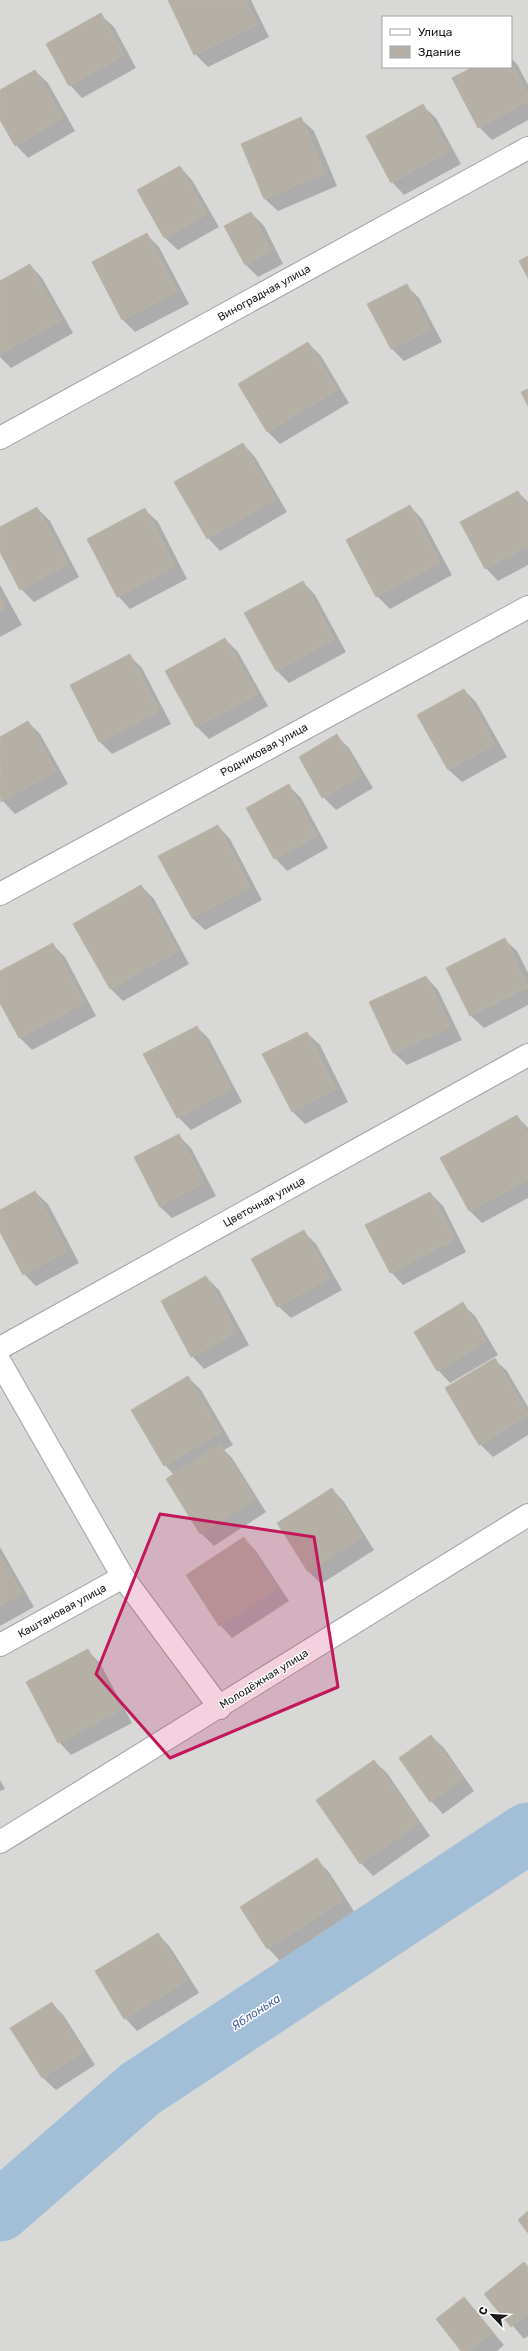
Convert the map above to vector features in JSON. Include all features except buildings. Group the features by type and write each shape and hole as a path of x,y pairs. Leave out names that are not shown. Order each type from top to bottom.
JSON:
{"street":[{"name":"Виноградная улица","path":"0,438 528,148"},
{"name":"Родниковая улица","path":"0,894 528,607"},
{"name":"Цветочная улица","path":"0,1348 528,1055"},
{"path":"0,1362 123,1577 220,1708"},
{"name":"Молодёжная улица","path":"0,1842 220,1708 528,1515"},
{"name":"Каштановая улица","path":"0,1645 123,1577"}],"highlighted area":[{"path":"160,1514 314,1537 338,1687 170,1758 96,1674"}],"shaded area":[{"path":"0,0 528,0 528,2351 0,2351"}],"waterway":[{"name":"Яблонька","path":"0,2211 140,2089 528,1833"}]}
